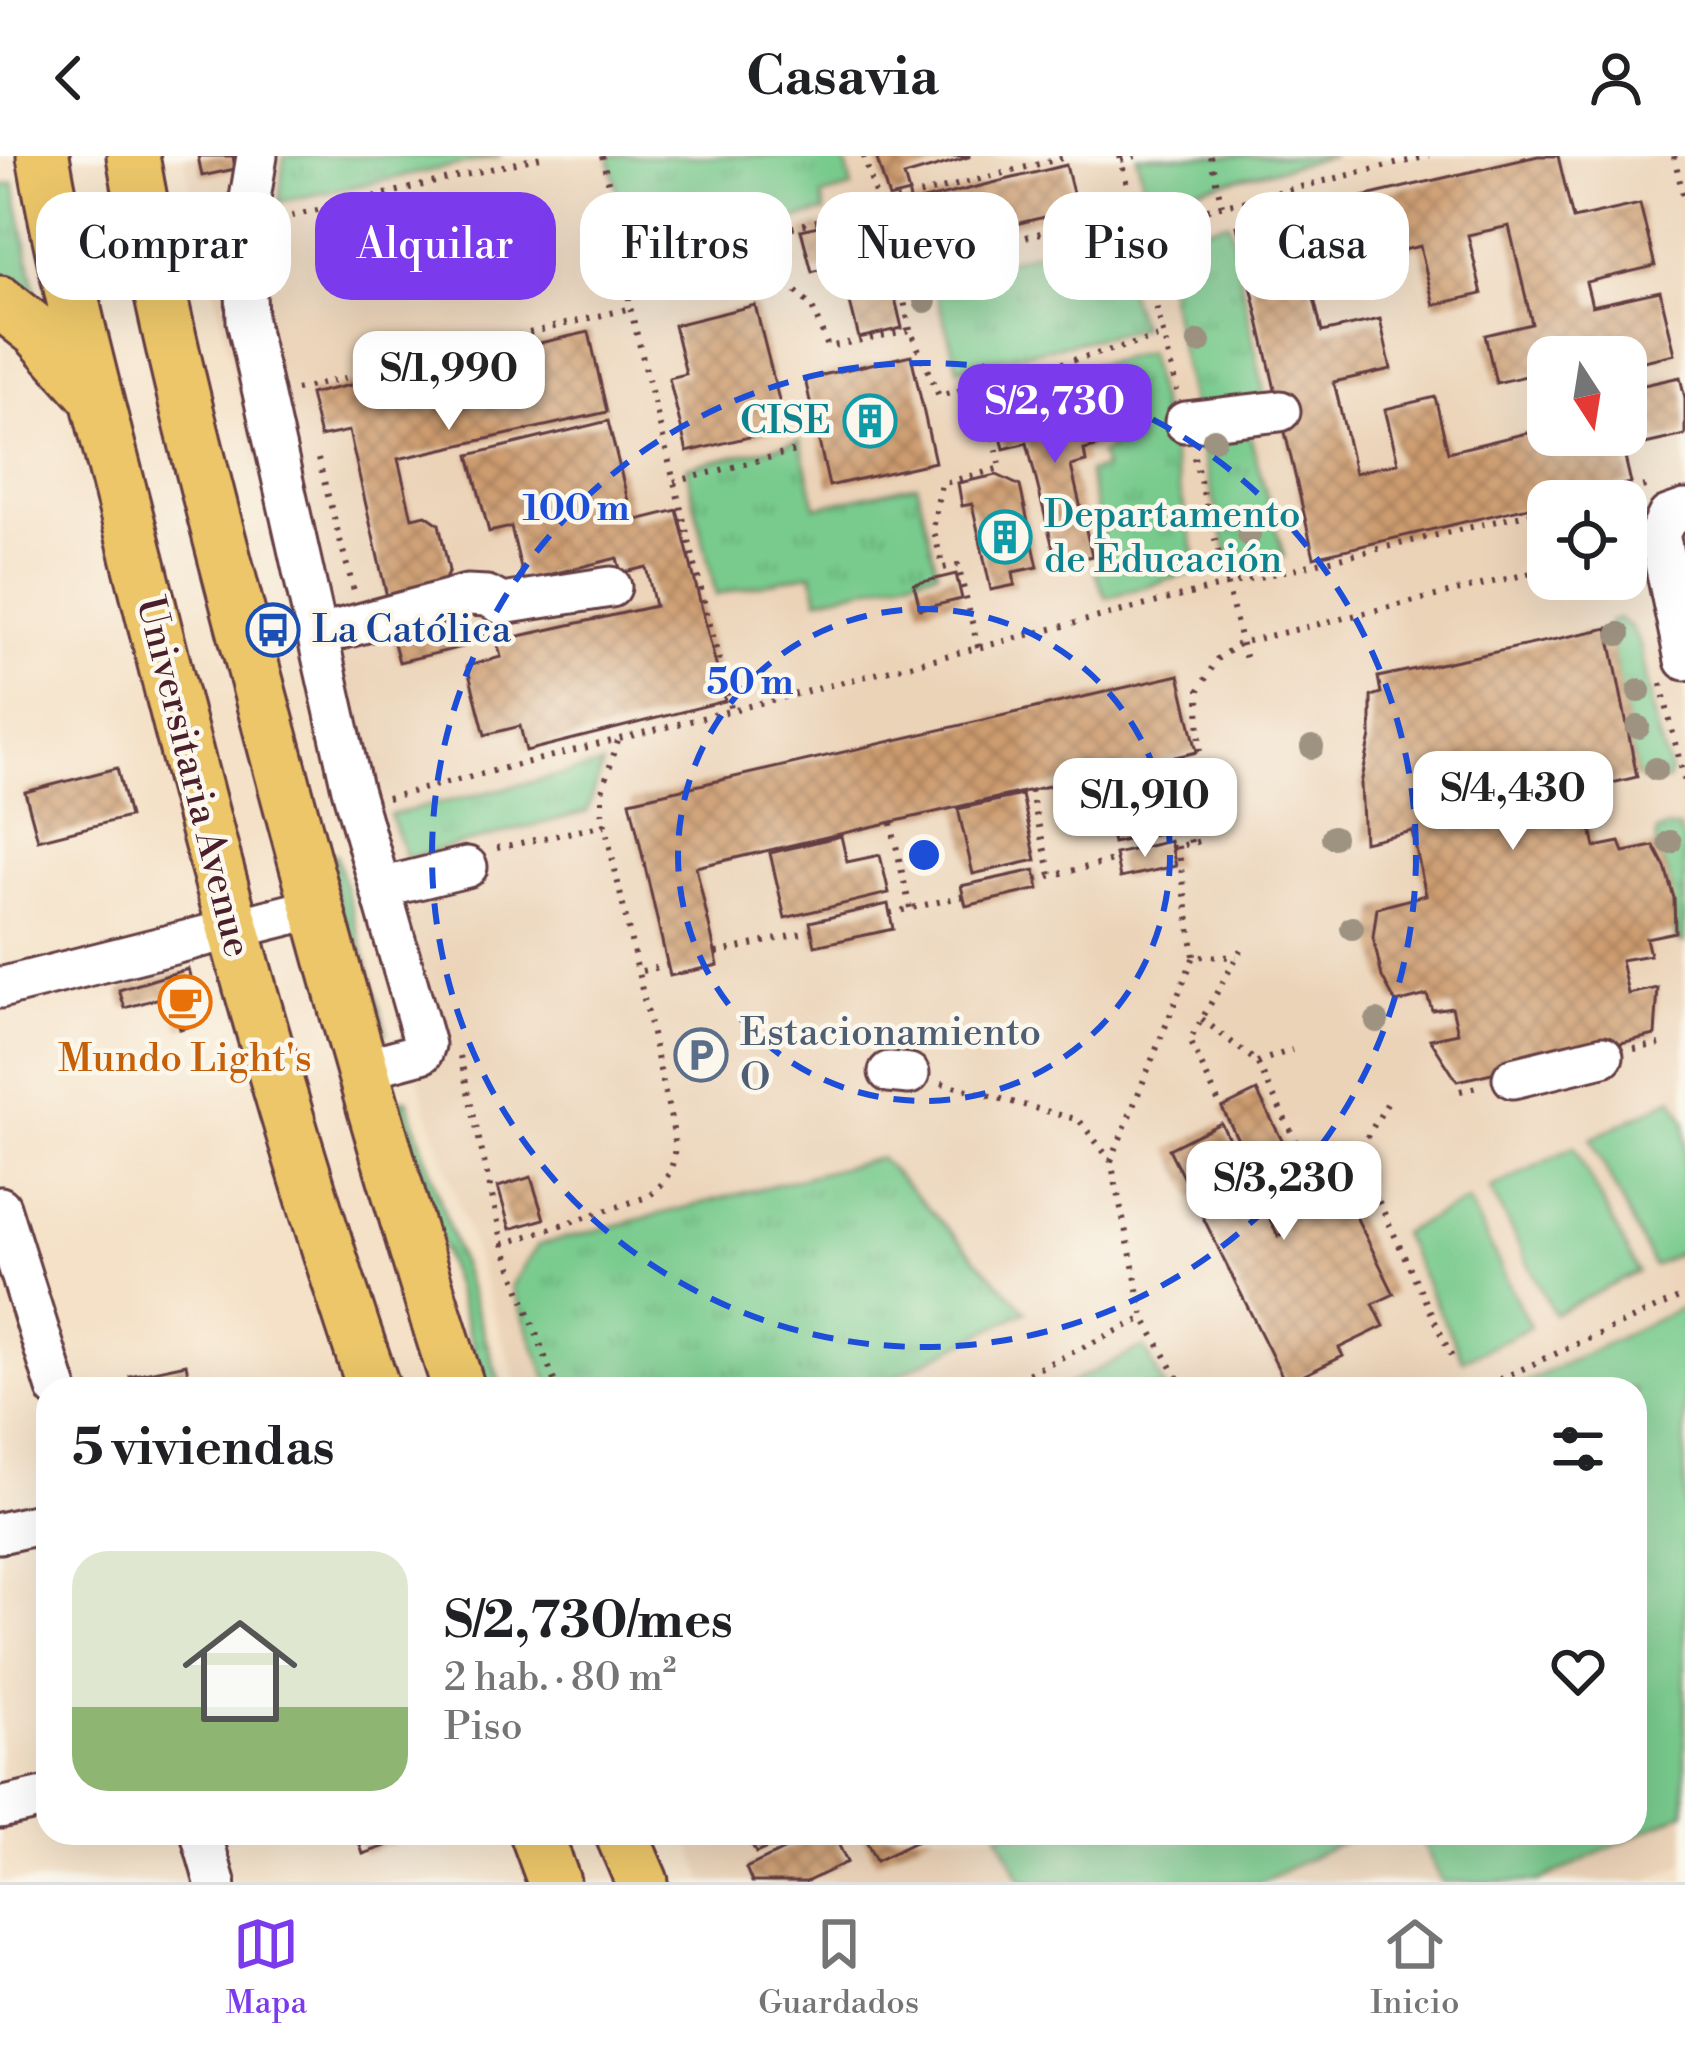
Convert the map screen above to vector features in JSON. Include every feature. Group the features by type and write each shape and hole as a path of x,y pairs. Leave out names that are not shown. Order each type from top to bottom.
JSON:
{"main road":[{"path":"0,159 13,156"},
{"name":"Universitaria Avenue","path":"44,156 98,399 231,928 325,1245 370,1377"},
{"path":"133,156 193,429 316,908 455,1377"},
{"path":"0,302 38,332 98,399"},
{"path":"626,1845 642,1882"}],"street":[{"path":"257,156 244,235 248,321 358,808 425,1050 411,1058 362,1069"},
{"path":"1185,422 1280,411"},
{"path":"1670,507 1660,541 1685,660"},
{"path":"318,635 467,595 487,596 502,604 611,587"},
{"path":"381,888 466,867"},
{"path":"0,988 316,908"},
{"path":"1513,1078 1603,1056"},
{"path":"0,1207 6,1252 53,1377"},
{"path":"0,1533 36,1525"},
{"path":"0,1808 36,1800"},
{"path":"204,1845 215,1882"}],"path":[{"path":"291,216 545,156"},
{"path":"602,156 610,192"},
{"path":"865,156 875,192"},
{"path":"929,192 1070,156"},
{"path":"1128,192 1120,158 1136,156"},
{"path":"1210,156 1222,205"},
{"path":"1211,208 1429,156"},
{"path":"1674,156 1685,203"},
{"path":"1043,232 898,272 910,330 939,396 1163,336"},
{"path":"792,288 812,307 828,347 910,330"},
{"path":"630,300 732,712"},
{"path":"1154,300 1246,660"},
{"path":"294,391 631,308"},
{"path":"978,648 958,565 943,568 934,527 941,484 1001,468 982,386"},
{"path":"674,482 795,451"},
{"path":"358,808 1225,585 1527,514"},
{"path":"1112,1161 1194,956 1175,847 1201,841 1199,690 1217,659 1240,643 1527,574"},
{"path":"503,1244 647,1197 663,1186 673,1168 676,1145 602,812 602,791 618,741"},
{"path":"1174,758 1191,843"},
{"path":"1030,790 1051,875"},
{"path":"890,823 910,908"},
{"path":"1037,879 1117,860"},
{"path":"890,913 964,896"},
{"path":"716,953 812,932"},
{"path":"1194,956 1239,952 1190,1040 1218,1101"},
{"path":"640,971 668,965"},
{"path":"1202,1019 1257,1062 1318,1187 1364,1168"},
{"path":"458,1050 503,1244 553,1377"},
{"path":"1257,1062 1292,1050"},
{"path":"899,1073 1078,1120 1112,1161 1144,1318 1177,1377"},
{"path":"1387,1104 1362,1144 1364,1168 1455,1364"},
{"path":"1504,1377 1685,1295"},
{"path":"1022,1377 1144,1318"}],"shaded area":[{"path":"184,156 1685,156 1685,1863 1644,1882 705,1882 691,1845 1647,1845 1647,1377 515,1377 411,1058 289,610 217,300 291,300 291,192 192,192"}],"green space":[{"path":"284,156 501,156 291,200 291,192 280,192"},
{"path":"609,156 844,156 852,188 816,192 816,214 792,220 792,192 618,192"},
{"path":"1137,156 1333,156 1181,192 1145,192"},
{"path":"14,183 40,316 0,288 0,186"},
{"path":"1229,222 1235,251 1235,300 1245,300 1266,402 1194,417 1170,300 1211,300 1211,226"},
{"path":"1043,251 1043,300 1131,300 1141,328 958,368 938,300 1019,300 1019,257"},
{"path":"1147,352 1199,571 1106,598 1094,568 1107,561 1088,472 1104,468 1100,454 1111,449 1087,367"},
{"path":"1246,422 1284,557 1232,569 1196,433"},
{"path":"800,441 816,507 917,484 937,571 818,599 812,573 716,595 686,467"},
{"path":"1619,619 1631,627 1640,645 1657,733 1670,772 1664,782 1637,777 1608,628 1609,622"},
{"path":"603,765 587,812 406,858 390,815"},
{"path":"1679,828 1685,846 1684,943 1677,940 1671,887 1656,843 1657,832"},
{"path":"332,854 387,1033 374,1036 327,856"},
{"path":"1673,1098 1685,1122 1685,1250 1653,1266 1591,1139"},
{"path":"407,1099 498,1377 482,1377 397,1100"},
{"path":"1574,1147 1638,1272 1554,1314 1490,1189"},
{"path":"880,1158 1026,1311 894,1377 546,1377 511,1286 538,1245"},
{"path":"1468,1201 1530,1327 1463,1360 1401,1233"},
{"path":"1685,1306 1685,1812 1647,1830 1647,1377 1537,1377"},
{"path":"1144,1347 1159,1377 1083,1377"},
{"path":"1004,1845 1336,1845 1261,1882 1022,1882"},
{"path":"1424,1845 1616,1845 1538,1882 1442,1882"}],"building":[{"path":"198,156 233,156 235,169 202,176"},
{"path":"876,156 969,156 904,176 909,192 887,192"},
{"path":"1538,156 1558,156 1573,219 1640,204 1655,266 1586,282 1592,306 1660,291 1675,354 1647,360 1647,336 1527,336 1527,376 1496,383 1485,335 1532,324 1509,226 1468,235 1482,294 1434,305 1420,246 1409,249 1409,192 1383,192"},
{"path":"1066,165 1073,192 1043,192 1043,217 1019,223 1019,192 956,192"},
{"path":"816,226 816,271 812,272 801,230"},
{"path":"849,300 895,300 902,328 859,338"},
{"path":"1254,300 1314,300 1322,332 1380,319 1391,369 1334,382 1355,473 1398,463 1385,409 1435,397 1448,452 1527,433 1527,456 1625,456 1630,480 1527,480 1527,507 1314,557"},
{"path":"755,305 786,428 687,452 669,378 686,374 674,325"},
{"path":"589,332 607,412 398,459 412,518 426,515 439,524 449,571 442,585 387,597 349,431 320,437 310,394"},
{"name":"CISE","path":"911,355 935,462 829,486 805,379"},
{"path":"1680,377 1685,435 1647,444 1647,384"},
{"path":"1078,391 1082,411 1074,413 1077,426 1090,423 1096,447 1084,450 1086,462 1071,466 1092,556 1057,564 1027,443 1004,449 997,419 1027,412 1025,404"},
{"path":"608,421 633,521 677,510 725,701 526,751 520,726 485,735 467,666 501,657 497,641 655,606 646,567 621,573 617,558 524,581 511,527 489,532 469,455"},
{"name":"Departamento de Educación","path":"997,475 1020,486 1038,567 1013,572 1015,585 991,590 972,504 962,506 958,483"},
{"path":"956,574 962,599 920,609 914,584"},
{"path":"459,611 467,646 399,662 390,628"},
{"path":"1608,628 1637,777 1583,790 1595,847 1620,842 1624,852 1654,846 1665,867 1674,898 1675,932 1646,938 1650,955 1621,960 1628,994 1658,988 1655,1035 1457,1081 1430,1039 1458,1033 1452,1007 1432,1010 1427,995 1396,1003 1382,977 1373,937 1377,908 1426,895 1412,831 1364,842 1361,784 1371,736 1371,696 1381,693 1378,677"},
{"path":"1179,675 1197,752 696,867 718,965 670,976 630,801"},
{"path":"1164,764 1178,829 1113,843 1099,778"},
{"path":"117,768 129,817 38,840 25,792"},
{"path":"1022,795 1036,860 973,874 958,809"},
{"path":"841,836 847,862 880,855 889,893 785,918 770,853"},
{"path":"1170,841 1176,866 1120,878 1115,854"},
{"path":"1035,870 1039,889 966,906 961,886"},
{"path":"888,904 893,929 815,946 810,922"},
{"name":"Mundo Light's","path":"188,969 203,1022 180,1029 170,995 125,1008 119,990"},
{"path":"1257,1091 1314,1204 1343,1190 1394,1294 1373,1304 1384,1326 1339,1348 1343,1356 1300,1377 1283,1377 1169,1149 1221,1123 1278,1236 1285,1233 1222,1108"},
{"path":"531,1177 544,1219 510,1229 498,1187"},
{"path":"186,1364 189,1377 130,1377"},
{"path":"360,1845 389,1845 363,1854"},
{"path":"794,1845 839,1845 847,1862 806,1882 752,1882 746,1868"},
{"path":"868,1845 909,1845 876,1861"}],"place":[{"name":"CISE","path":"870,421"},
{"name":"Departamento de Educación","path":"1005,537"},
{"name":"La Católica","path":"273,630"},
{"name":"Mundo Light's","path":"185,1002"},
{"name":"Estacionamiento O","path":"701,1055"}]}
